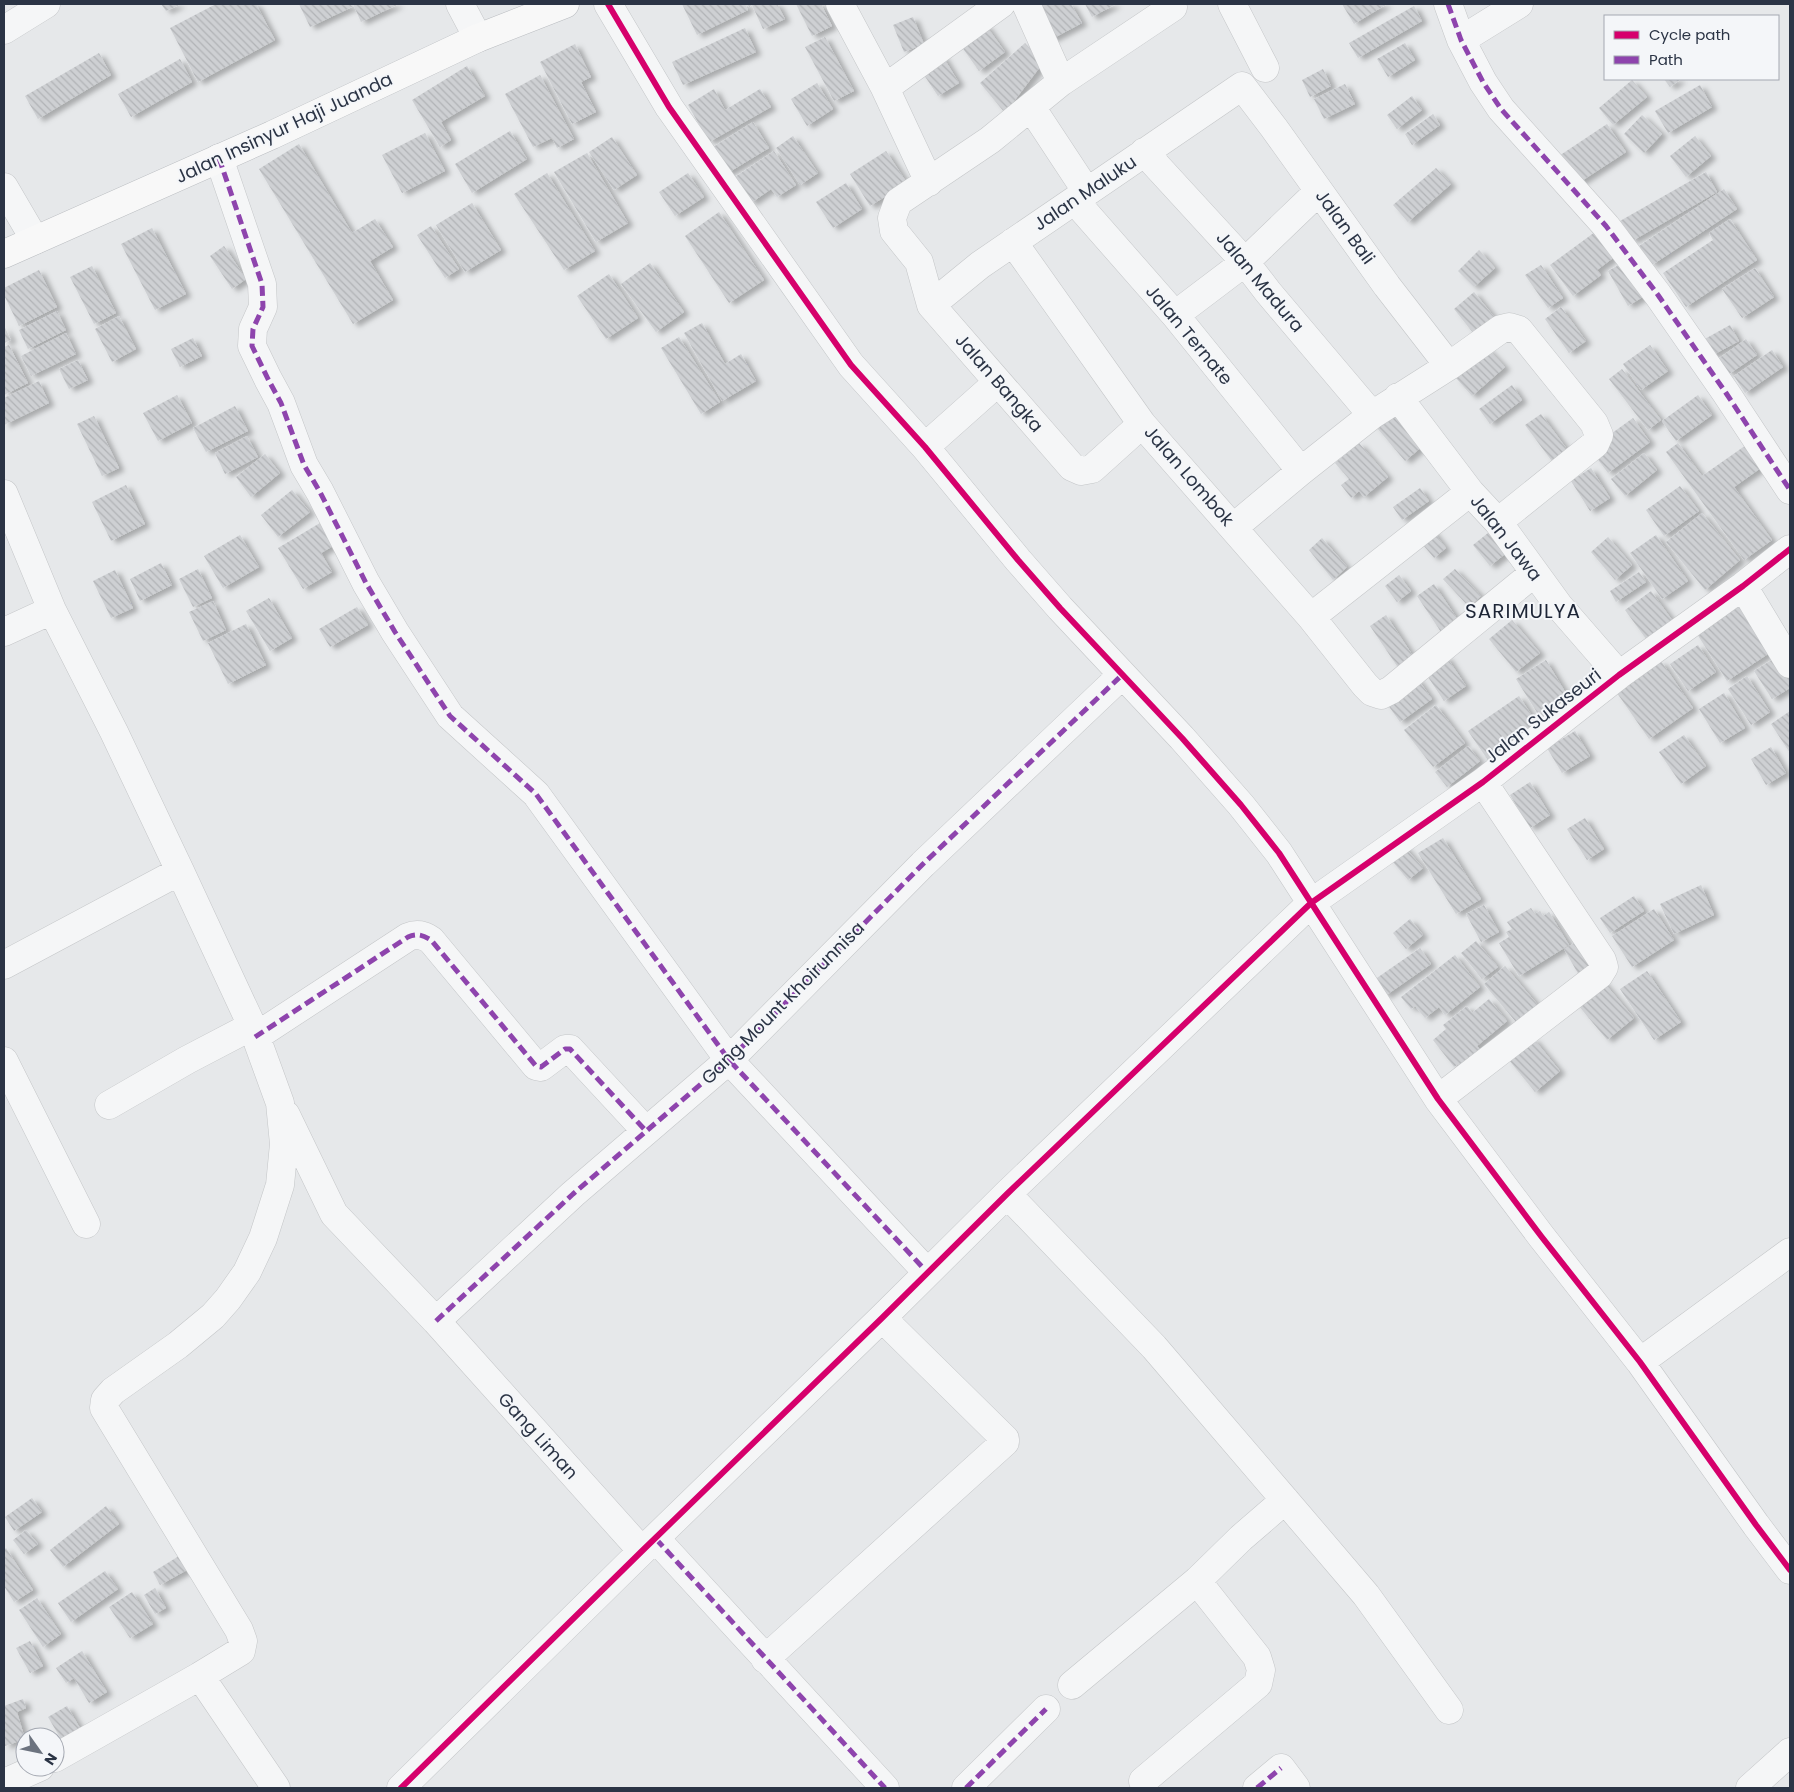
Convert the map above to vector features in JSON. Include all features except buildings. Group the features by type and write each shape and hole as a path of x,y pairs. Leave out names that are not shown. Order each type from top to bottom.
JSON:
{"highway":[{"name":"Jalan Insinyur Haji Juanda","path":"4,254 219,158 478,38 565,4"}],"street":[{"path":"460,4 478,38"},
{"path":"608,4 669,107 851,365 925,448 1018,560 1241,805 1279,853 1438,1099 1541,1236 1640,1362 1790,1570"},
{"path":"840,4 885,88 929,182 990,140 1062,82 1173,7"},
{"path":"885,88 1001,4"},
{"path":"1026,4 1062,82"},
{"path":"1232,4 1265,68"},
{"path":"1448,4 1461,40 1483,82 1501,109 1606,226 1658,295 1790,490"},
{"path":"1461,40 1518,4"},
{"path":"4,30 33,8"},
{"name":"Jalan Maluku","path":"931,305 980,265 1242,86"},
{"name":"Jalan Bali","path":"1242,86 1387,286 1448,366"},
{"name":"Jalan Ternate","path":"1032,107 1081,196 1301,471"},
{"name":"Jalan Madura","path":"1144,152 1245,262 1372,415"},
{"path":"219,158 262,284 263,308 253,329 252,346 281,403 304,465 320,492 366,584 395,632 450,716 536,794 729,1060 928,1272"},
{"name":"Jalan Bangka","path":"929,182 898,202 892,218 894,231 919,262 931,305 1072,467 1080,471 1092,469 1142,424"},
{"path":"4,187 35,240"},
{"path":"1175,315 1245,262 1319,191"},
{"name":"Jalan Lombok","path":"1013,242 1142,424 1312,617 1372,692 1381,695 1391,690 1534,573"},
{"path":"1234,527 1372,415 1501,329 1509,327 1520,330 1597,428 1599,435 1595,444 1498,522"},
{"path":"925,448 998,382"},
{"name":"Jalan Jawa","path":"1398,397 1470,492 1498,522 1559,606 1619,675"},
{"path":"1312,617 1470,492"},
{"path":"4,494 52,610 114,732 253,1032 280,1103 284,1144 280,1185 263,1238 247,1272 228,1299 212,1316 178,1345 113,1391 106,1400 104,1408 238,1630 243,1641 241,1651 65,1752"},
{"name":"Jalan Sukaseuri","path":"400,1788 1007,1194 1311,903 1483,782 1619,675 1743,586 1790,549"},
{"path":"1743,586 1790,664"},
{"path":"4,632 52,610"},
{"name":"Gang Mount Khoirunnisa","path":"436,1321 573,1194 729,1060 923,864 1122,675"},
{"path":"1438,1099 1599,975 1604,967 1602,960 1483,782"},
{"path":"4,965 180,871"},
{"path":"108,1105 187,1060 253,1032 408,937 418,934 430,940 536,1066 542,1067 565,1049 570,1049 646,1131"},
{"path":"4,1061 86,1224"},
{"name":"Gang Liman","path":"280,1103 334,1214 649,1545 765,1659 885,1788"},
{"path":"1007,1194 1154,1347 1366,1596 1450,1710"},
{"path":"1640,1362 1790,1252"},
{"path":"765,1659 1005,1442 1005,1439 882,1318"},
{"path":"1072,1685 1197,1581 1241,1538 1285,1500"},
{"path":"1143,1781 1258,1684 1262,1670 1256,1657 1197,1581"},
{"path":"200,1676 276,1788"},
{"path":"966,1788 1046,1709"},
{"path":"1750,1788 1790,1752"},
{"path":"1257,1788 1281,1768 1296,1788"},
{"path":"6,1785 21,1777"}],"marked path":[{"path":"1448,4 1461,40 1483,82 1501,109 1606,226 1658,295 1790,490"},
{"path":"219,158 262,284 263,307 253,329 252,346 281,403 304,465 320,492 366,583 395,632 450,716 536,794 729,1060 927,1272"},
{"path":"436,1321 573,1194 729,1060 923,864 1122,675"},
{"path":"255,1037 408,937 420,935 431,940 536,1066 541,1067 565,1049 570,1049 646,1131"},
{"path":"656,1539 885,1788"},
{"path":"966,1788 1046,1709"},
{"path":"1257,1788 1281,1768"}],"cycle path":[{"path":"608,4 669,107 851,365 925,447 1060,608 1182,738 1241,805 1279,853 1438,1099 1541,1236 1640,1362 1790,1570"},
{"path":"401,1788 1007,1194 1311,903 1483,782 1619,675 1743,586 1790,549"}],"district":[{"name":"SARIMULYA","path":"1523,611"}]}
